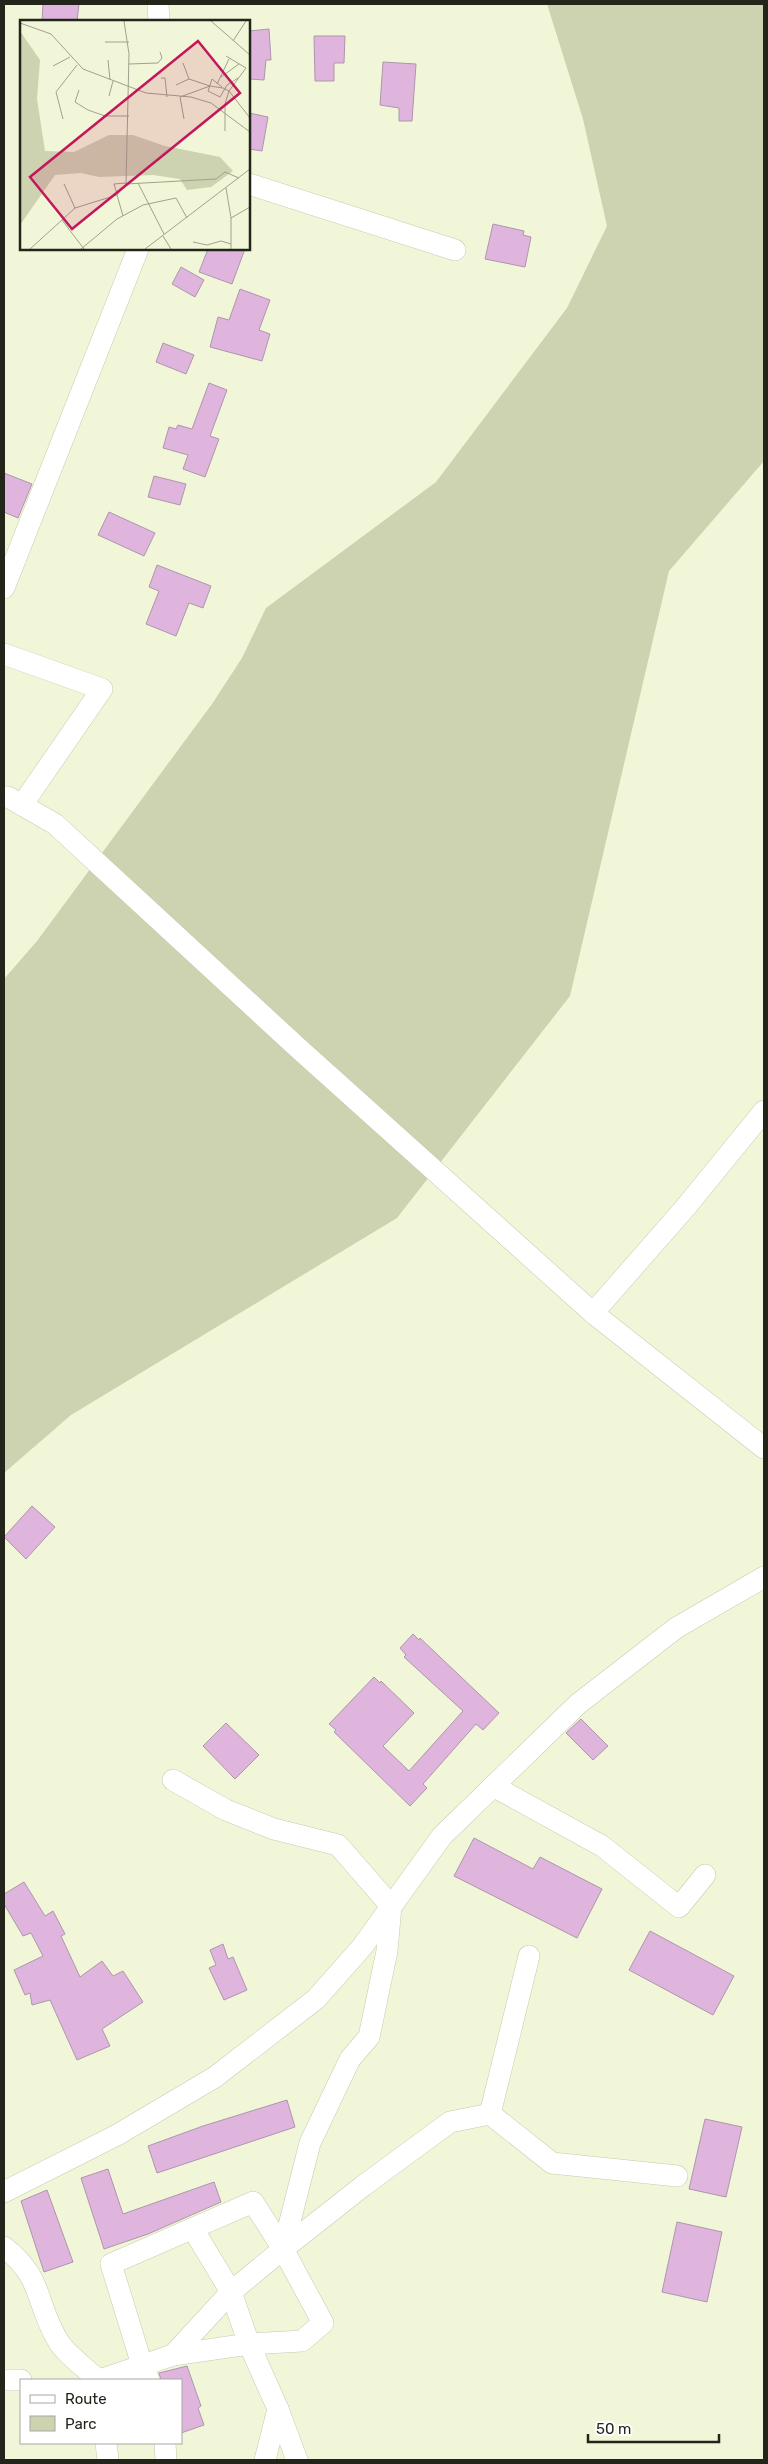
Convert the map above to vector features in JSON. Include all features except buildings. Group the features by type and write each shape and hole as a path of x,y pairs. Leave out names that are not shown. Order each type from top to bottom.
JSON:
{"street":[{"path":"158,4 159,20"},
{"path":"250,184 454,250"},
{"path":"4,588 138,250"},
{"path":"4,654 102,689 9,799 55,824 297,1047 593,1313 764,1448"},
{"path":"593,1313 685,1208 764,1111"},
{"path":"4,2192 118,2135 215,2077 316,1999 362,1947 442,1836 578,1704 676,1628 764,1577"},
{"path":"173,1780 226,1810 274,1829 338,1845 391,1906 387,1951 369,2037 350,2059 310,2143 283,2249"},
{"path":"493,1786 602,1846 678,1907 705,1875"},
{"path":"490,2114 529,1956"},
{"path":"106,2379 145,2373 173,2355 230,2292 363,2186 450,2122 490,2114 552,2163 677,2176"},
{"path":"145,2373 111,2264 253,2202 283,2249 323,2323 302,2340 248,2344 173,2355"},
{"path":"193,2229 230,2292 248,2344 278,2409 297,2460"},
{"path":"4,2247 22,2262 31,2274 57,2340 98,2379"},
{"path":"4,2380 20,2380"},
{"path":"266,2460 278,2409"},
{"path":"106,2444 108,2460"},
{"path":"165,2444 166,2460"}],"green space":[{"path":"547,4 764,4 764,461 669,571 570,996 397,1218 71,1415 4,1473 4,979 37,941 212,704 242,658 266,608 436,482 567,308 607,226 583,119"}]}
